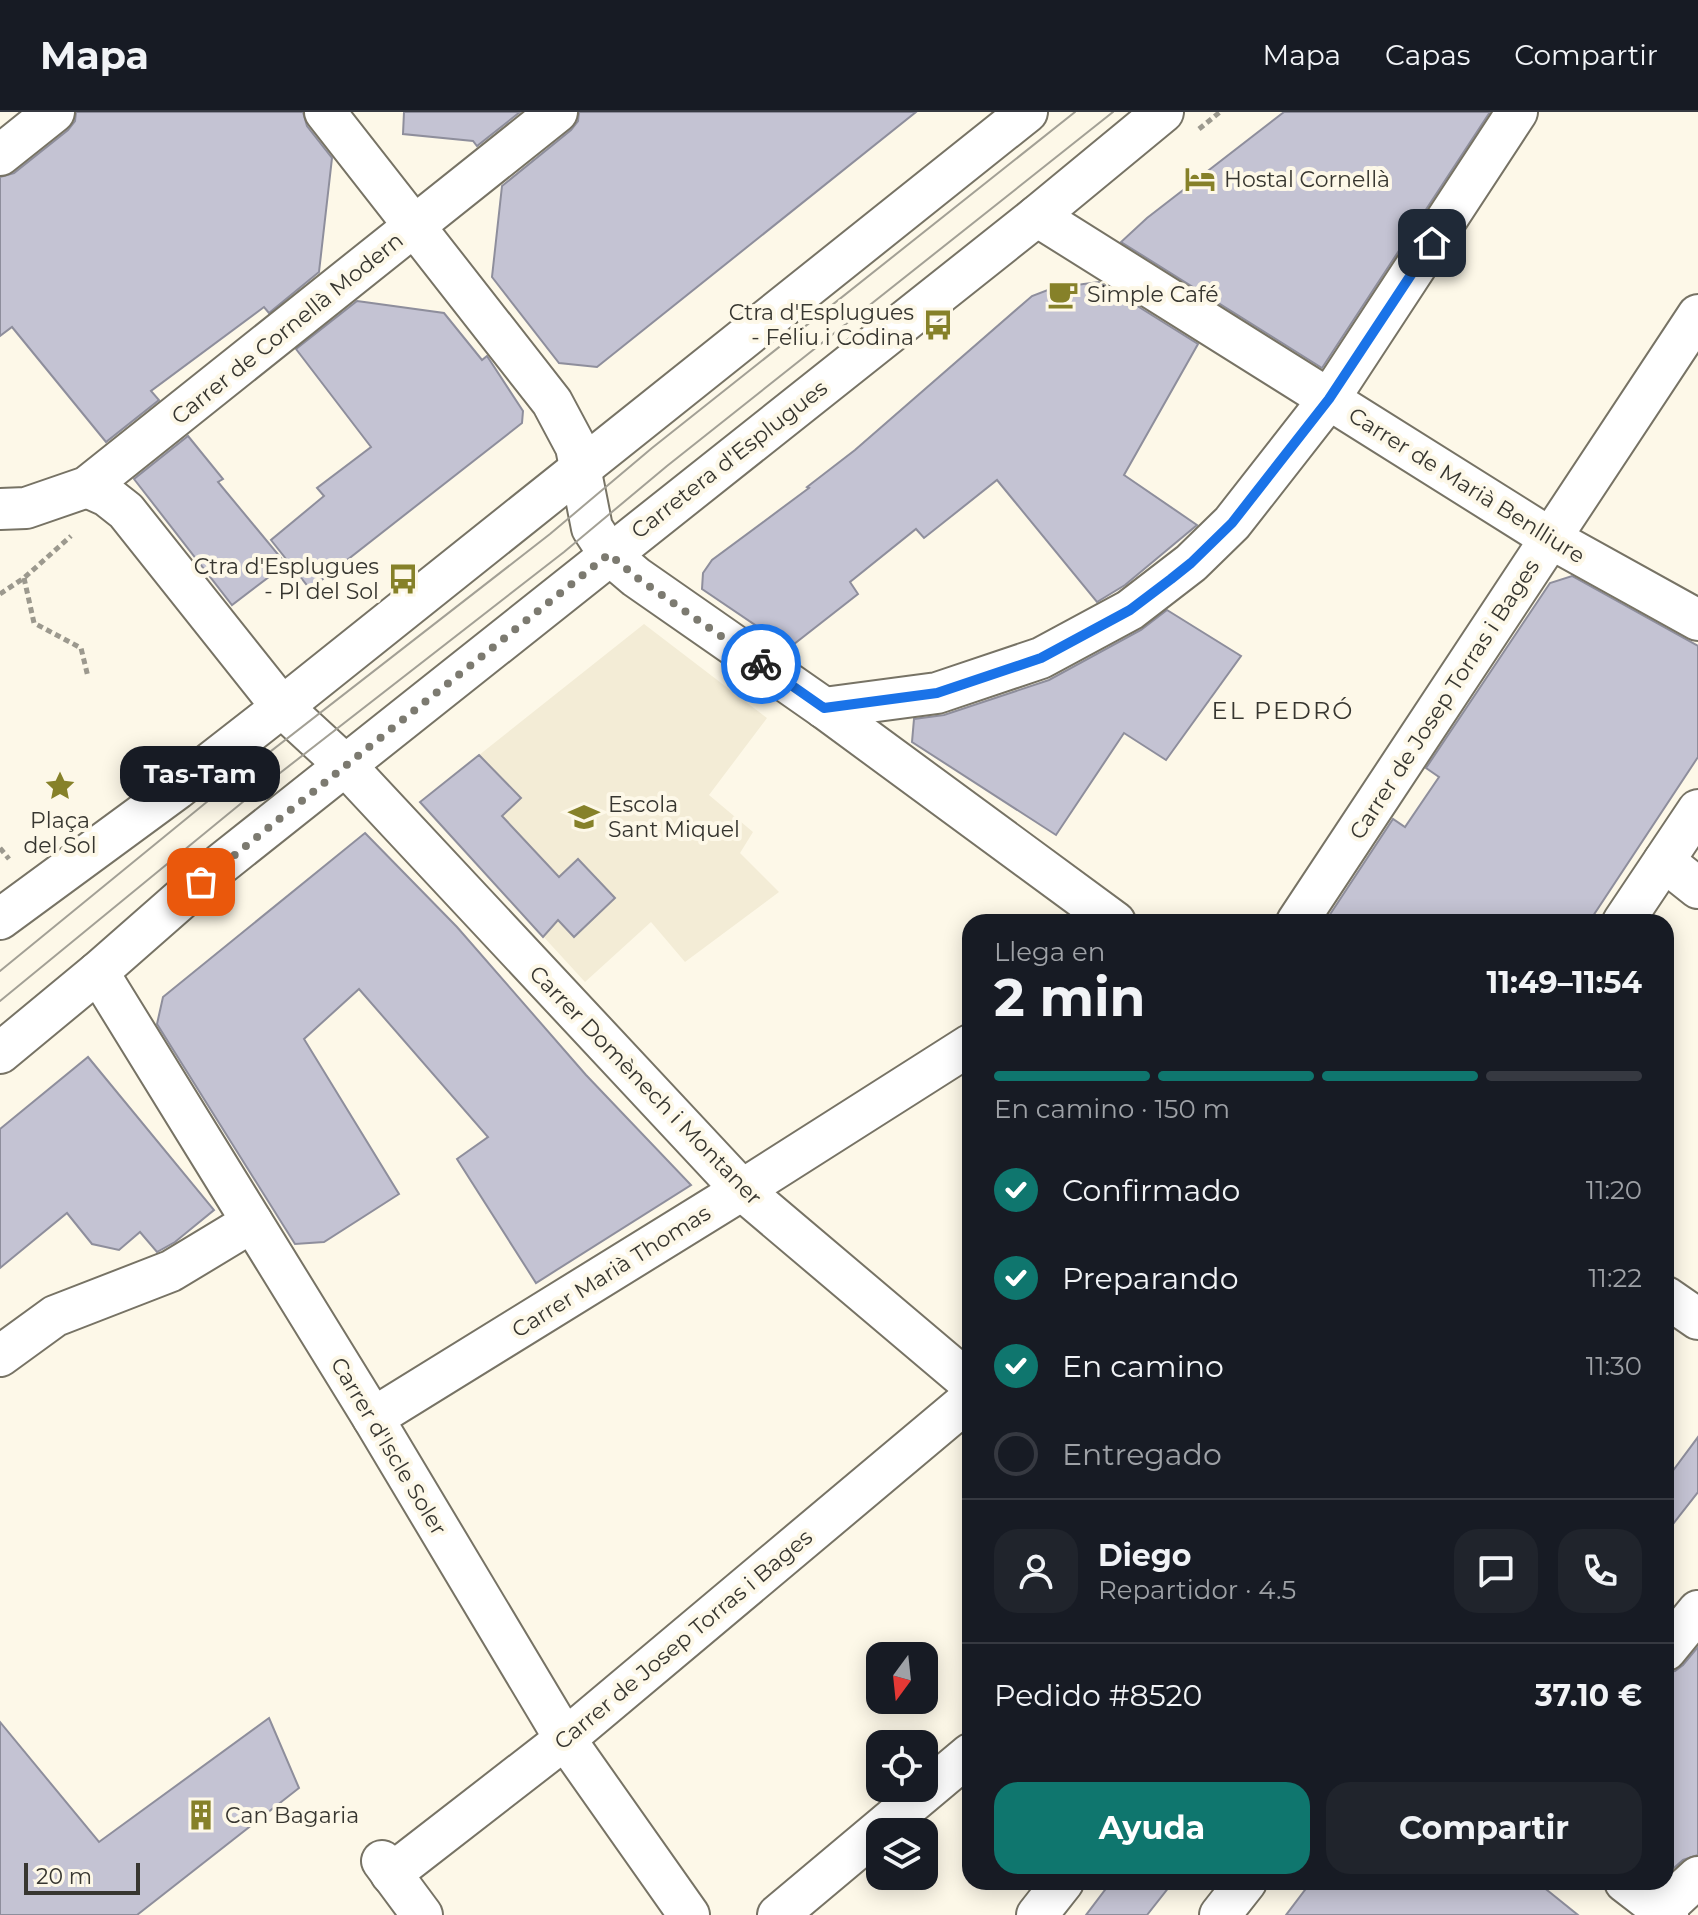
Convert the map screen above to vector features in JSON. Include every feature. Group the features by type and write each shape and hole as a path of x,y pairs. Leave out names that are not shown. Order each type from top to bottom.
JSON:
{"street":[{"path":"0,155 54,112"},
{"path":"325,112 552,402 570,432 582,469 592,528 609,554 1104,914"},
{"name":"Carrer de Cornellà Modern","path":"0,509 26,508 87,487 557,112"},
{"path":"0,919 177,789 282,707 1027,112"},
{"path":"824,708 937,693 1041,658 1130,610 1191,563 1232,523 1329,399 1517,112"},
{"name":"Carretera d'Esplugues","path":"0,1053 221,864 1037,216 1155,117"},
{"name":"Carrer de Marià Benlliure","path":"1037,216 1550,538 1698,620"},
{"name":"Carrer de Josep Torras i Bages","path":"1302,914 1698,315"},
{"path":"87,487 107,496 126,511 282,707 345,765"},
{"name":"Carrer Domènech i Montaner","path":"345,765 742,1190 962,1376"},
{"path":"1628,914 1698,810"},
{"path":"1664,861 1698,888"},
{"name":"Carrer d'Iscle Soler","path":"98,972 373,1418 565,1739 689,1915"},
{"name":"Carrer Marià Thomas","path":"373,1418 962,1050"},
{"path":"0,1356 55,1316 171,1271 252,1222"},
{"name":"Carrer de Josep Torras i Bages","path":"422,1915 387,1868 565,1739 962,1406"},
{"path":"1674,1640 1698,1611"},
{"path":"778,1915 962,1761"},
{"path":"1636,1890 1667,1914 1671,1902 1698,1877"},
{"path":"1037,1915 1057,1890"},
{"path":"1220,1915 1240,1890"}],"path":[{"path":"0,594 24,578 78,530"},
{"path":"24,578 34,623 81,648 88,677"},
{"path":"0,848 9,859"}],"shaded area":[{"name":"Escola Sant Miquel","path":"644,624 767,718 709,795 753,832 740,853 779,892 685,962 651,922 585,982 420,802"}],"building":[{"path":"76,112 303,112 307,126 332,158 319,272 269,313 264,307 151,391 159,400 106,442 12,327 0,336 0,177 14,173 68,130 75,121"},
{"path":"404,112 520,112 477,146 473,141 403,134"},
{"path":"579,112 916,112 597,367 559,363 492,277 502,186 571,130 578,121"},
{"path":"1284,112 1490,112 1322,368 1121,242 1147,218"},
{"path":"1099,282 1198,344 1124,475 1197,525 1125,585 1097,602 997,480 924,538 916,529 850,582 858,594 789,648 702,589 703,573 712,560 809,488 1032,296 1053,288"},
{"path":"357,301 444,313 482,360 487,356 523,411 522,423 310,589 271,540 324,496 317,488 371,447 296,349"},
{"path":"188,436 223,479 218,482 286,564 232,605 134,479"},
{"path":"1572,576 1698,646 1698,757 1594,914 1330,914 1393,819 1405,827 1439,777 1426,768 1550,583"},
{"path":"1167,610 1241,656 1166,760 1124,733 1056,835 912,742 914,719 944,715 1049,680 1141,630"},
{"path":"479,755 521,798 502,816 559,877 578,859 615,898 574,937 558,920 543,937 420,802"},
{"path":"365,833 457,927 586,1075 691,1185 536,1283 457,1159 488,1137 359,989 304,1039 399,1194 324,1242 295,1244 157,1024 163,997"},
{"path":"88,1057 214,1210 175,1242 157,1252 140,1232 119,1250 92,1244 67,1213 0,1268 0,1129"},
{"path":"1698,1437 1698,1492 1674,1523 1674,1469"},
{"path":"1698,1647 1698,1855 1683,1860 1674,1868 1674,1671"},
{"name":"Can Bagaria","path":"269,1718 299,1788 137,1915 0,1915 0,1722 99,1842"},
{"path":"1105,1890 1167,1890 1147,1915 1086,1915"},
{"path":"1305,1890 1547,1890 1578,1915 1286,1915"}],"tram line":[{"path":"0,971 230,783 550,534 652,448 1075,112"},
{"path":"0,1001 244,801 564,552 667,466 1113,112"}],"way so far":[{"path":"201,882 609,554 636,577 761,664"}],"place":[{"name":"Hostal Cornellà","path":"1200,179"},
{"name":"Simple Café","path":"1063,294"},
{"name":"Ctra d'Esplugues - Feliu i Codina","path":"938,325"},
{"name":"Ctra d'Esplugues - Pl del Sol","path":"403,579"},
{"name":"Plaça del Sol","path":"60,786"},
{"name":"Escola Sant Miquel","path":"584,817"},
{"name":"Tas-Tam","path":"201,882"},
{"name":"Can Bagaria","path":"201,1815"}],"district":[{"name":"EL PEDRÓ","path":"1283,711"}],"route":[{"path":"761,664 824,708 937,693 1041,658 1130,610 1191,563 1232,523 1329,399 1432,243"}]}
